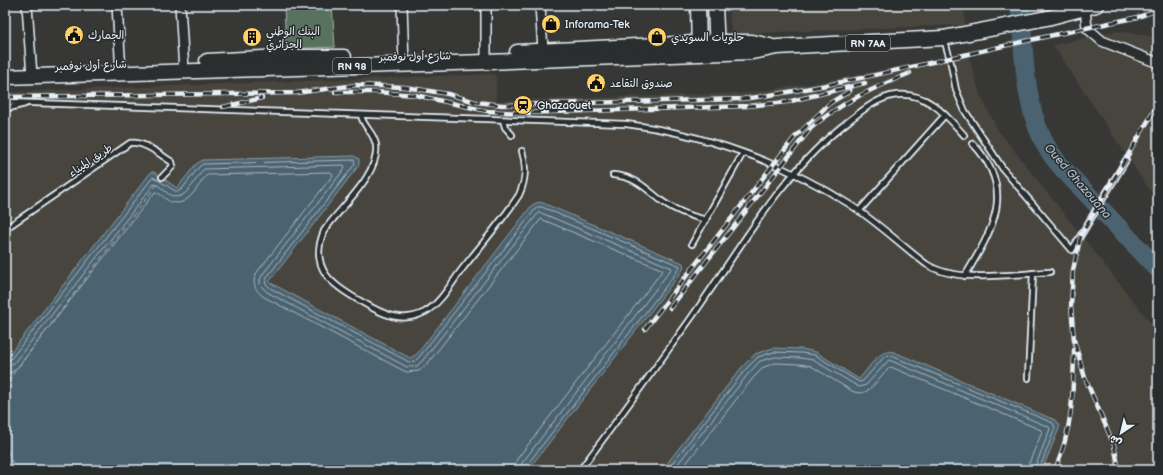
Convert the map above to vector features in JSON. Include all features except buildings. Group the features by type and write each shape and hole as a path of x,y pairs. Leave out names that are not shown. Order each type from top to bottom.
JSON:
{"main road":[{"path":"698,5 699,48"},
{"path":"715,5 717,48"},
{"name":"RN 7AA","path":"777,47 959,36 1047,18 1090,6"},
{"name":"RN 98","path":"699,48 717,48 752,52 777,47"},
{"name":"شارع أول نوفمبر","path":"5,77 32,72 184,66 404,61 699,48"},
{"name":"شارع أول نوفمبر","path":"486,58 542,50 699,48"},
{"name":"شارع أول نوفمبر","path":"5,68 32,72"}],"street":[{"path":"27,5 32,72"},
{"path":"117,5 121,69"},
{"path":"180,5 184,66"},
{"path":"402,5 404,61"},
{"path":"486,5 486,58"},
{"path":"540,5 542,50"},
{"path":"1090,6 1087,28 1097,38 1158,63"}],"lane":[{"path":"943,38 959,99 1003,169 1072,250 1126,160"},
{"path":"580,470 690,320 764,209 792,173 838,128 881,99 897,95 914,96 928,101 946,115 964,135"},
{"path":"5,102 626,124 652,127 702,138 792,173 827,191 859,211 933,268 948,274 965,276 1050,272"},
{"path":"5,108 29,104"},
{"path":"361,115 362,121 372,132 375,139 374,162 367,176 324,232 321,239 319,254 326,276 337,288 378,311 391,316 405,318 419,314 438,301 519,195 526,168 522,151"},
{"path":"859,211 946,115"},
{"path":"503,120 505,128 512,135"},
{"name":"طريق الميناء","path":"5,229 130,143 135,142 143,144 172,162 173,166 162,177"},
{"path":"965,276 993,223 998,205 997,187 992,170 984,156 973,144"},
{"path":"692,244 743,154"},
{"path":"613,175 622,176 640,182 673,208 706,220"},
{"path":"1028,378 1034,273"}],"shaded area":[{"path":"729,5 964,5 965,25 731,34"},
{"path":"1115,31 1158,37 1158,203 1053,45"},
{"path":"968,54 980,94 998,130 1158,332 1158,470 1042,470 1059,429 1059,422 889,351 881,354 860,379 816,352 755,354 741,368 662,470 528,470 679,275 684,268 683,263 539,202 532,205 417,354 410,358 269,282 270,279 200,161 177,188 162,177 151,172 5,360 5,92 493,74 496,77 496,101 746,93 808,84"}],"green space":[{"path":"284,5 332,5 335,47 286,49"}],"water":[{"path":"354,156 359,159 359,165 269,282 410,358 417,354 532,205 539,202 683,263 684,268 679,275 528,470 5,470 5,360 151,172 154,172 177,188 196,164 203,160"},
{"path":"773,348 802,349 816,352 859,379 879,356 884,353 894,352 1055,420 1060,426 1042,470 662,470 741,368 755,354"}],"waterway":[{"name":"Oued Ghazouana","path":"1020,5 1028,91 1036,124 1047,148 1064,170 1158,269"}],"ferry route":[{"path":"5,400 10,378 161,179"},
{"path":"5,443 15,470"}],"railway":[{"path":"5,97 296,93 356,85 405,87 448,94 476,102 502,105 742,99 856,79 1138,17 1158,10"},
{"path":"670,308 811,128 846,103 870,90 910,73"},
{"path":"335,92 376,92 415,95 487,111 521,113 748,106 787,102 865,83"},
{"path":"645,329 794,138 830,103 850,91"},
{"path":"223,107 262,98"},
{"path":"1119,470 1114,445 1085,378 1074,340 1071,306 1073,270 1081,235 1158,104"},
{"path":"1055,470 1069,425 1074,350"}],"place":[{"name":"Inforama-Tek","path":"551,24"},
{"name":"الجمارك","path":"74,35"},
{"name":"البنك الوطني الجزائري","path":"252,37"},
{"name":"حلويات السويدي","path":"657,37"},
{"name":"صندوق التقاعد","path":"596,83"},
{"name":"Ghazaouet","path":"523,105"}]}
